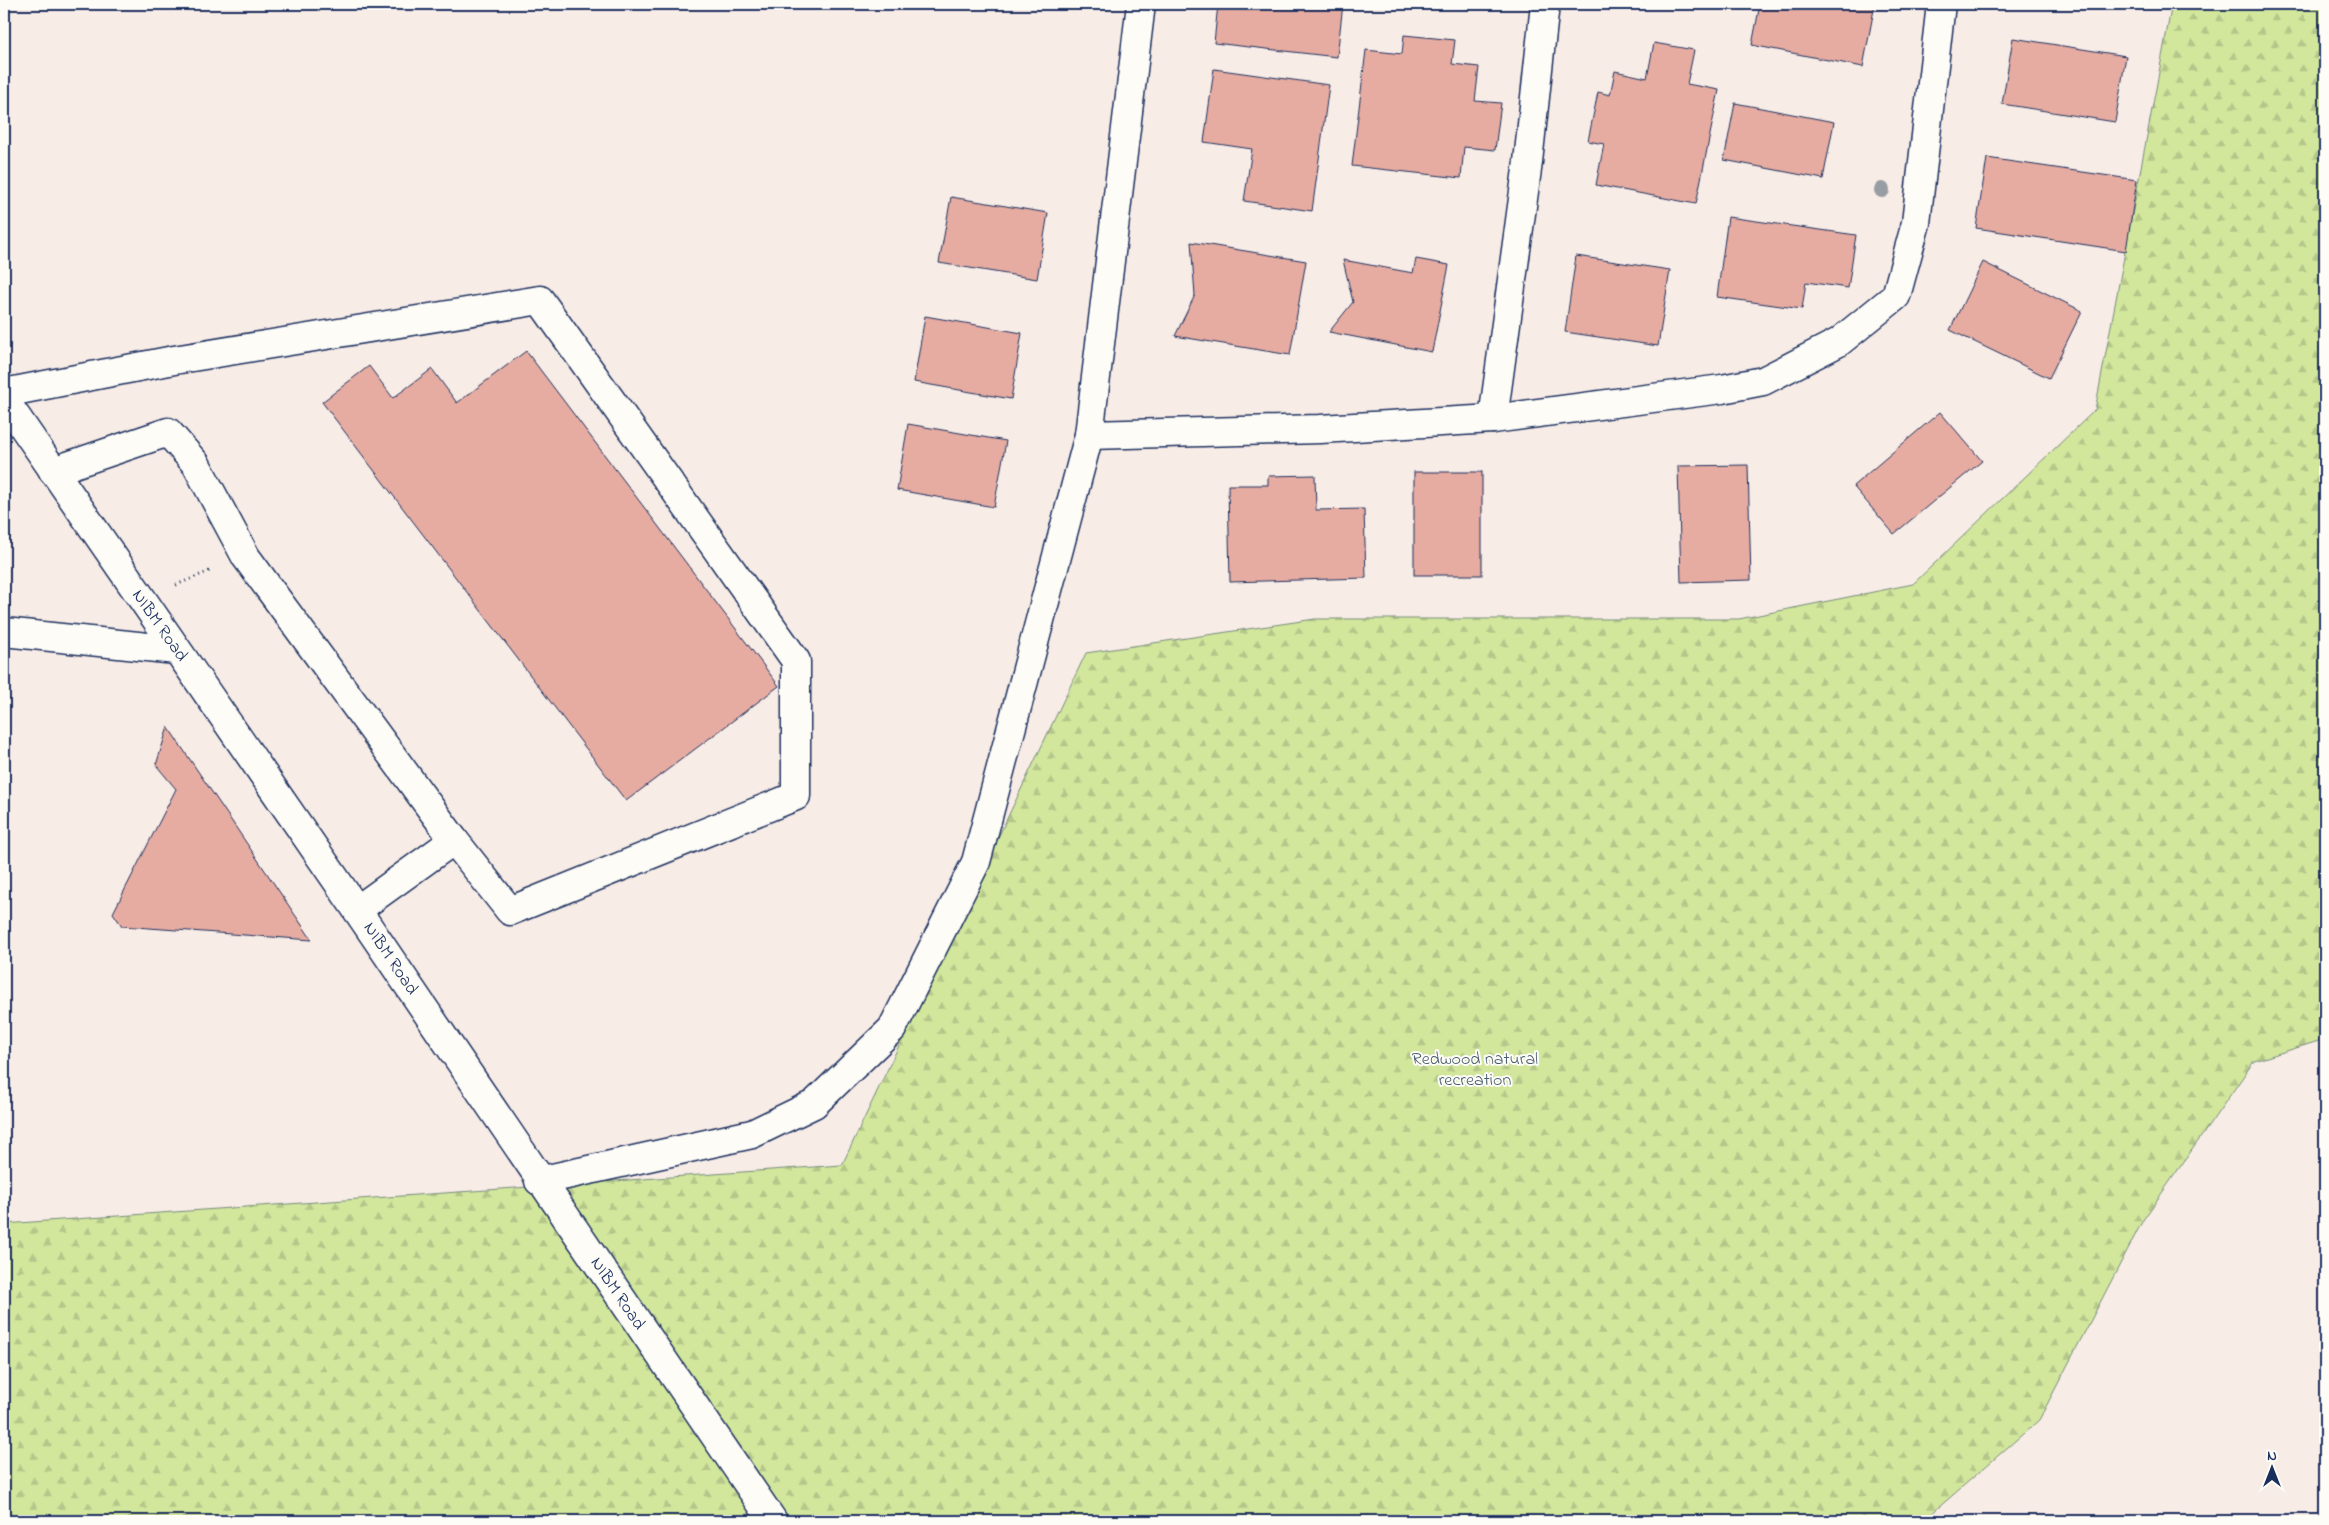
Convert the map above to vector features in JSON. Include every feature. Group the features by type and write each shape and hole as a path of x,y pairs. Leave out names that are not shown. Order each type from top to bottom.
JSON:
{"main road":[{"path":"539,1180 752,1134 814,1104 892,1029 976,862 1089,435 1141,4"},
{"path":"1493,419 1528,162 1546,4"},
{"path":"1089,435 1320,429 1493,419 1722,389 1763,381 1839,342 1896,296 1916,223 1941,4"},
{"path":"4,394 174,360 540,300 796,661 796,796 510,911 454,840 246,557 196,464 168,432 53,471"},
{"name":"NIBM Road","path":"4,399 773,1521"},
{"path":"4,632 176,650"},
{"path":"356,910 454,840"}],"path":[{"path":"140,599 246,557"}],"green space":[{"name":"Redwood natural recreation","path":"2172,4 2325,4 2325,1039 2254,1061 2143,1220 2039,1420 1923,1521 4,1521 4,1224 842,1165 1086,653 1315,619 1739,619 1913,584 2095,410"}],"building":[{"path":"1218,4 1343,4 1337,57 1214,43"},
{"path":"1760,4 1875,4 1863,67 1752,45"},
{"path":"2100,4 2125,4 2125,7"},
{"path":"1404,35 1455,40 1452,64 1479,67 1475,101 1501,103 1495,150 1464,147 1461,178 1352,166 1366,50 1402,54"},
{"path":"2013,38 2126,56 2115,122 2002,104"},
{"path":"1654,43 1694,50 1687,84 1719,90 1696,204 1596,185 1604,144 1588,141 1598,92 1610,95 1615,71 1647,78"},
{"path":"1214,69 1329,85 1312,211 1244,201 1252,149 1204,142"},
{"path":"1735,103 1834,122 1823,179 1724,160"},
{"path":"1987,158 2137,180 2126,251 1976,228"},
{"path":"951,197 1048,213 1037,279 939,263"},
{"path":"1728,217 1856,235 1848,288 1806,282 1802,309 1717,297"},
{"path":"1191,242 1306,261 1290,355 1175,336 1195,295"},
{"path":"1576,256 1670,270 1658,346 1565,332"},
{"path":"1416,259 1449,265 1432,352 1329,332 1353,302 1343,260 1413,273"},
{"path":"1983,262 2082,311 2049,378 1950,330"},
{"path":"925,316 1022,333 1011,399 914,382"},
{"path":"526,351 779,686 626,801 322,402 369,366 393,398 432,369 457,403"},
{"path":"1940,412 1982,461 1894,534 1853,486"},
{"path":"908,424 1006,441 994,507 897,490"},
{"path":"1748,465 1751,580 1681,582 1678,466"},
{"path":"1414,472 1482,472 1482,575 1414,575"},
{"path":"1315,475 1316,510 1364,509 1366,578 1230,582 1228,485 1268,485 1268,476"},
{"path":"168,727 312,940 122,926 113,913 176,789 156,765"}]}
